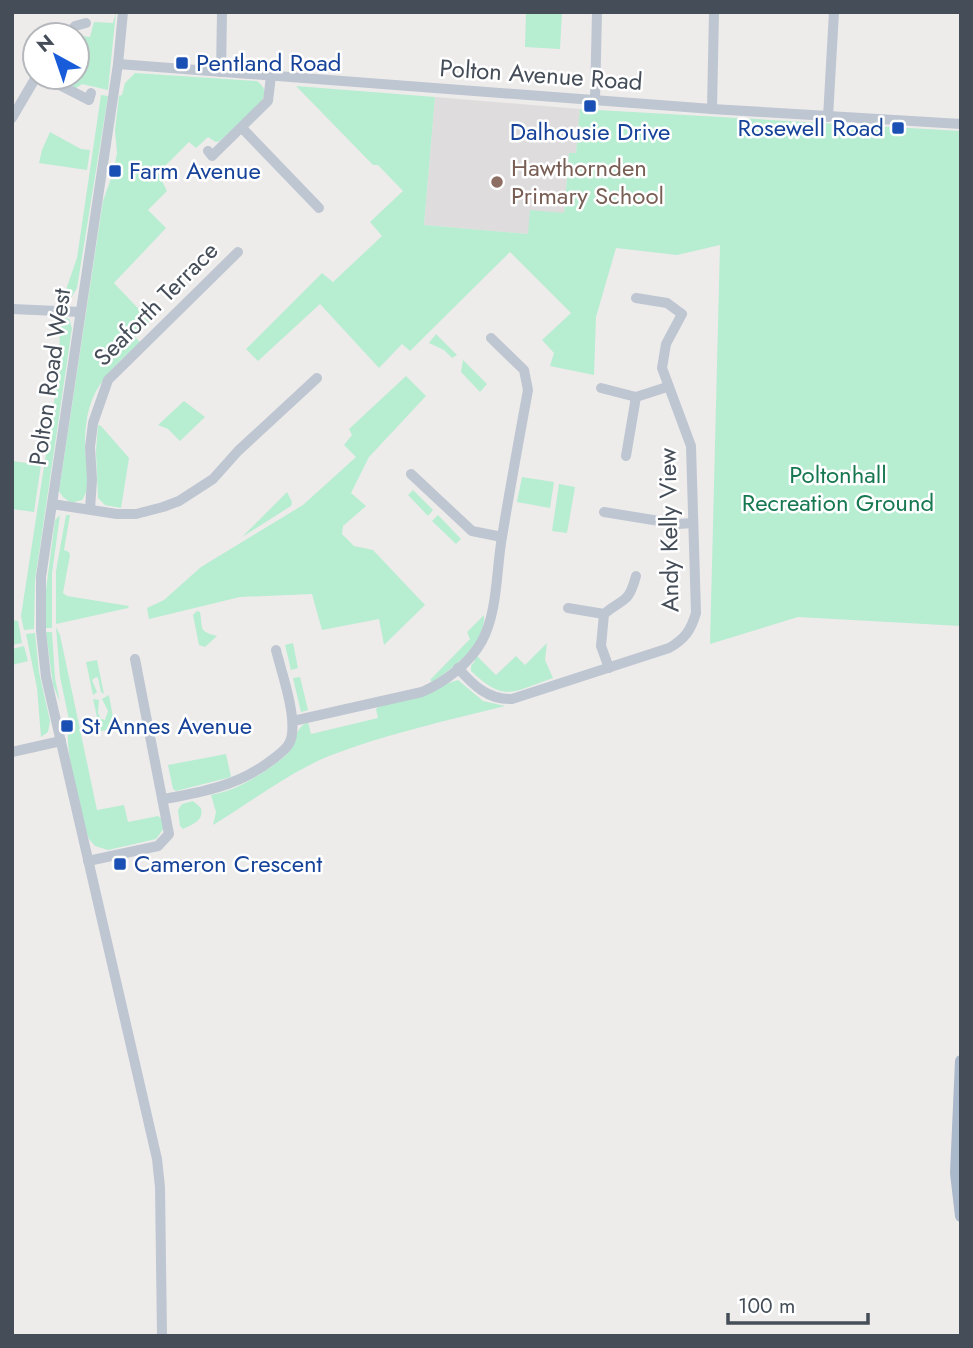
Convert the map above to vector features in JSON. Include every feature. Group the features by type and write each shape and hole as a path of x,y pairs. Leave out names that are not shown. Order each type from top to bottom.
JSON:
{"main road":[{"path":"961,1060 956,1172 961,1216"}],"street":[{"name":"Polton Road West","path":"122,12 118,64 41,577 41,631 46,677 157,1158 160,1187 162,1336"},
{"path":"221,72 222,12"},
{"path":"595,100 597,12"},
{"path":"712,109 714,12"},
{"path":"828,117 834,12"},
{"name":"Polton Avenue Road","path":"118,64 712,109 961,124"},
{"path":"208,151 212,156 268,102 271,76"},
{"path":"12,118 28,91"},
{"path":"71,91 89,100 91,93"},
{"path":"242,128 319,208"},
{"name":"Seaforth Terrace","path":"90,509 90,447 93,423 108,380 238,252"},
{"name":"Andy Kelly View","path":"458,668 486,694 512,699 669,648 691,630 696,613 691,446 662,368 666,344 682,314 667,303 636,298"},
{"path":"12,309 80,312"},
{"path":"293,720 422,692 441,684 477,648 490,623 528,390 524,370 491,338"},
{"path":"52,504 117,514 136,514 163,508 190,495 213,479 238,451 317,378"},
{"path":"601,388 636,397 667,387"},
{"path":"626,456 636,397"},
{"path":"411,474 472,531 502,537"},
{"path":"604,512 639,512 678,524 692,523"},
{"path":"609,668 600,636 604,614 631,595 636,576"},
{"path":"568,608 604,614"},
{"path":"164,799 234,783 250,775 286,748 291,741 293,720 276,650"},
{"path":"88,861 163,843 169,834 135,659"},
{"path":"12,752 61,741"}],"shaded area":[{"name":"Hawthornden Primary School","path":"435,97 580,109 576,153 569,153 564,213 528,234 424,225"}],"green space":[{"path":"116,12 108,90 91,86 91,33 94,22 113,23"},
{"path":"526,12 562,12 560,49 525,47"},
{"path":"135,73 257,81 264,90 264,95 262,101 220,141 216,142 208,137 196,148 189,142 158,173 167,191 148,210 166,228 114,283 150,321 135,337 140,342 107,374 94,396 86,424 86,493 82,500 71,503 59,491 103,201 117,153 115,130 119,96 122,95 125,83"},
{"name":"Poltonhall Recreation Ground","path":"296,86 435,97 424,225 528,234 530,210 564,213 569,153 576,153 580,109 961,131 961,626 798,617 710,644 720,245 677,255 616,248 596,317 594,375 550,366 554,353 542,340 571,313 510,252 410,351 402,344 379,368 320,304 258,361 246,349 322,273 333,282 382,236 370,222 403,191 378,165 373,165"},
{"path":"101,95 108,96 77,288 68,303 61,304 77,258"},
{"path":"50,132 81,149 90,150 87,170 39,163"},
{"path":"60,316 69,319 72,328 35,581 34,629 24,630 21,616 59,369"},
{"path":"436,334 457,355 452,358 444,350 429,343"},
{"path":"463,360 487,384 480,392 461,372"},
{"path":"406,376 426,396 369,457 351,493 366,506 343,526 342,534 354,546 373,550 425,605 384,645 379,619 322,630 312,594 240,597 149,619 147,608 164,600 201,567 303,505 356,457 344,445 352,435 349,429"},
{"path":"184,401 205,417 180,441 168,429 158,425"},
{"path":"98,425 129,458 121,508 105,505 98,498"},
{"path":"12,461 41,465 34,512 12,509"},
{"path":"522,477 554,482 550,508 517,502"},
{"path":"559,484 575,487 567,533 552,531"},
{"path":"413,490 433,510 428,516 408,495"},
{"path":"287,492 291,506 242,537"},
{"path":"60,515 52,573 52,628 46,628 46,590 55,520"},
{"path":"66,515 70,515 64,550 70,555 63,593 67,596 129,606 128,608 56,624 56,571"},
{"path":"438,515 461,539 456,544 432,521"},
{"path":"197,611 200,612 204,631 217,636 205,647 199,645 193,615"},
{"path":"484,615 480,635 474,645 450,670 432,682 430,680 470,639 467,632"},
{"path":"12,620 18,621 22,643 12,645"},
{"path":"56,627 60,635 97,810 124,805 128,822 158,816 162,819 164,828 156,839 108,850 95,846 89,839 70,761 70,724 60,677"},
{"path":"46,632 52,632 55,678 60,702 53,685"},
{"path":"35,633 39,672 50,721 48,732 41,737 37,688 26,634"},
{"path":"293,643 298,668 291,670 285,645"},
{"path":"547,643 545,660 553,678 509,692 492,688 471,671 475,661 473,659 477,656 496,675 516,656 525,665"},
{"path":"24,646 28,661 12,665 12,649"},
{"path":"97,660 104,694 96,677 92,680 97,692 93,695 86,662"},
{"path":"300,677 308,710 301,712 293,678"},
{"path":"458,680 483,701 505,706 394,734 329,756 284,779 213,825 216,812 211,795 246,783 278,762 288,753 299,729 308,722 311,734 378,718 376,709 379,706"},
{"path":"109,695 115,729 100,731 93,699 99,700 98,713 101,719 105,720 108,711 102,699"},
{"path":"226,754 231,777 176,791 173,789 168,765"},
{"path":"193,801 201,808 201,816 197,822 183,829 180,826 178,810 182,804"}],"place":[{"name":"Pentland Road","path":"182,63"},
{"name":"Dalhousie Drive","path":"590,106"},
{"name":"Rosewell Road","path":"898,128"},
{"name":"Farm Avenue","path":"115,171"},
{"name":"Hawthornden Primary School","path":"497,182"},
{"name":"St Annes Avenue","path":"67,726"},
{"name":"Cameron Crescent","path":"120,864"}]}
